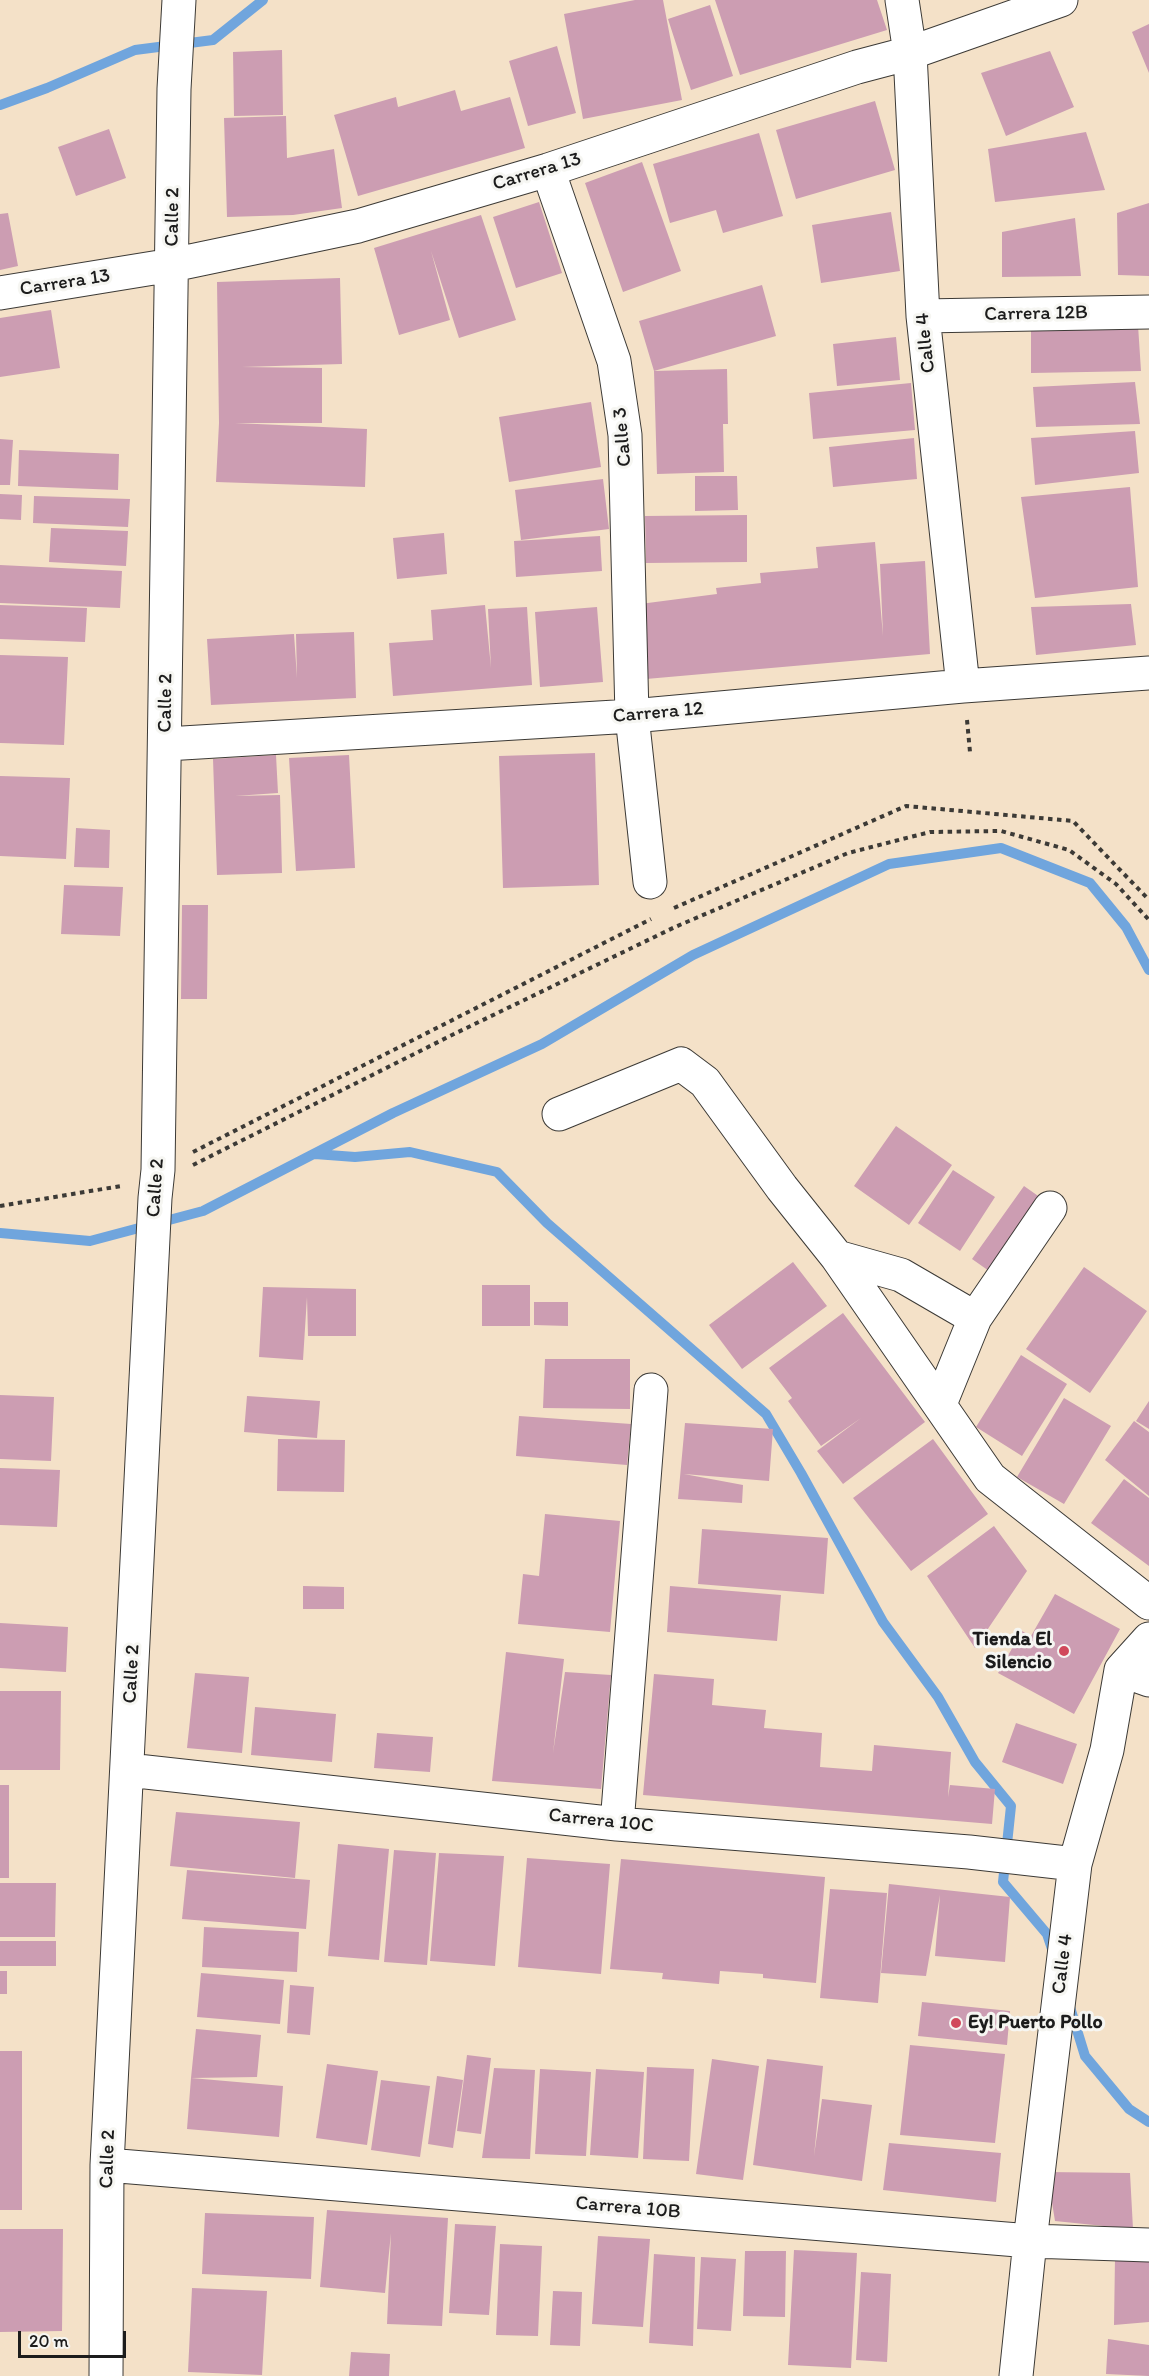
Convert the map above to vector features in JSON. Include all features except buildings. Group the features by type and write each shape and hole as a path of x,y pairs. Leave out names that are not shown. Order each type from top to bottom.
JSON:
{"street":[{"name":"Calle 2","path":"106,2376 107,2165 157,1183 166,744 174,89 179,0"},
{"name":"Calle 4","path":"902,0 910,53 923,316 963,686"},
{"name":"Carrera 13","path":"0,293 172,265 358,226 548,170 858,67 910,53 1061,0"},
{"name":"Calle 3","path":"548,170 614,361 625,435 632,716 650,882"},
{"name":"Carrera 12B","path":"923,316 1149,312"},
{"name":"Carrera 12","path":"166,744 632,716 963,686 1149,673"},
{"path":"559,1114 681,1064 705,1082 782,1188 837,1257 990,1478 1149,1603"},
{"path":"940,1404 975,1318 1050,1208"},
{"path":"837,1257 901,1275 975,1318"},
{"path":"617,1824 651,1390"},
{"name":"Calle 4","path":"1016,2376 1075,1863 1107,1750 1149,1639"},
{"name":"Carrera 10C","path":"128,1770 617,1824 969,1852 1075,1863"},
{"name":"Carrera 10B","path":"107,2165 1030,2241 1149,2245"}],"path":[{"path":"667,911 906,806 1073,821 1149,900"},
{"path":"0,1206 157,1183 675,927 848,853 930,832 1001,831 1070,850 1116,884 1149,920"},
{"path":"157,1183 656,916"}],"waterway":[{"path":"0,105 47,88 135,50 213,40 263,0"},
{"path":"0,1233 90,1241 203,1211 393,1113 542,1044 693,955 889,864 1001,848 1090,883 1126,927 1149,970"},
{"path":"315,1154 355,1157 410,1152 497,1172 547,1223 766,1414 883,1622 938,1697 975,1762 1011,1806 1003,1882 1047,1934 1053,1952"},
{"path":"1069,2004 1085,2056 1129,2109 1149,2122"}],"place":[{"name":"Tienda El Silencio","path":"1064,1651"},
{"name":"Ey! Puerto Pollo","path":"956,2023"}]}
